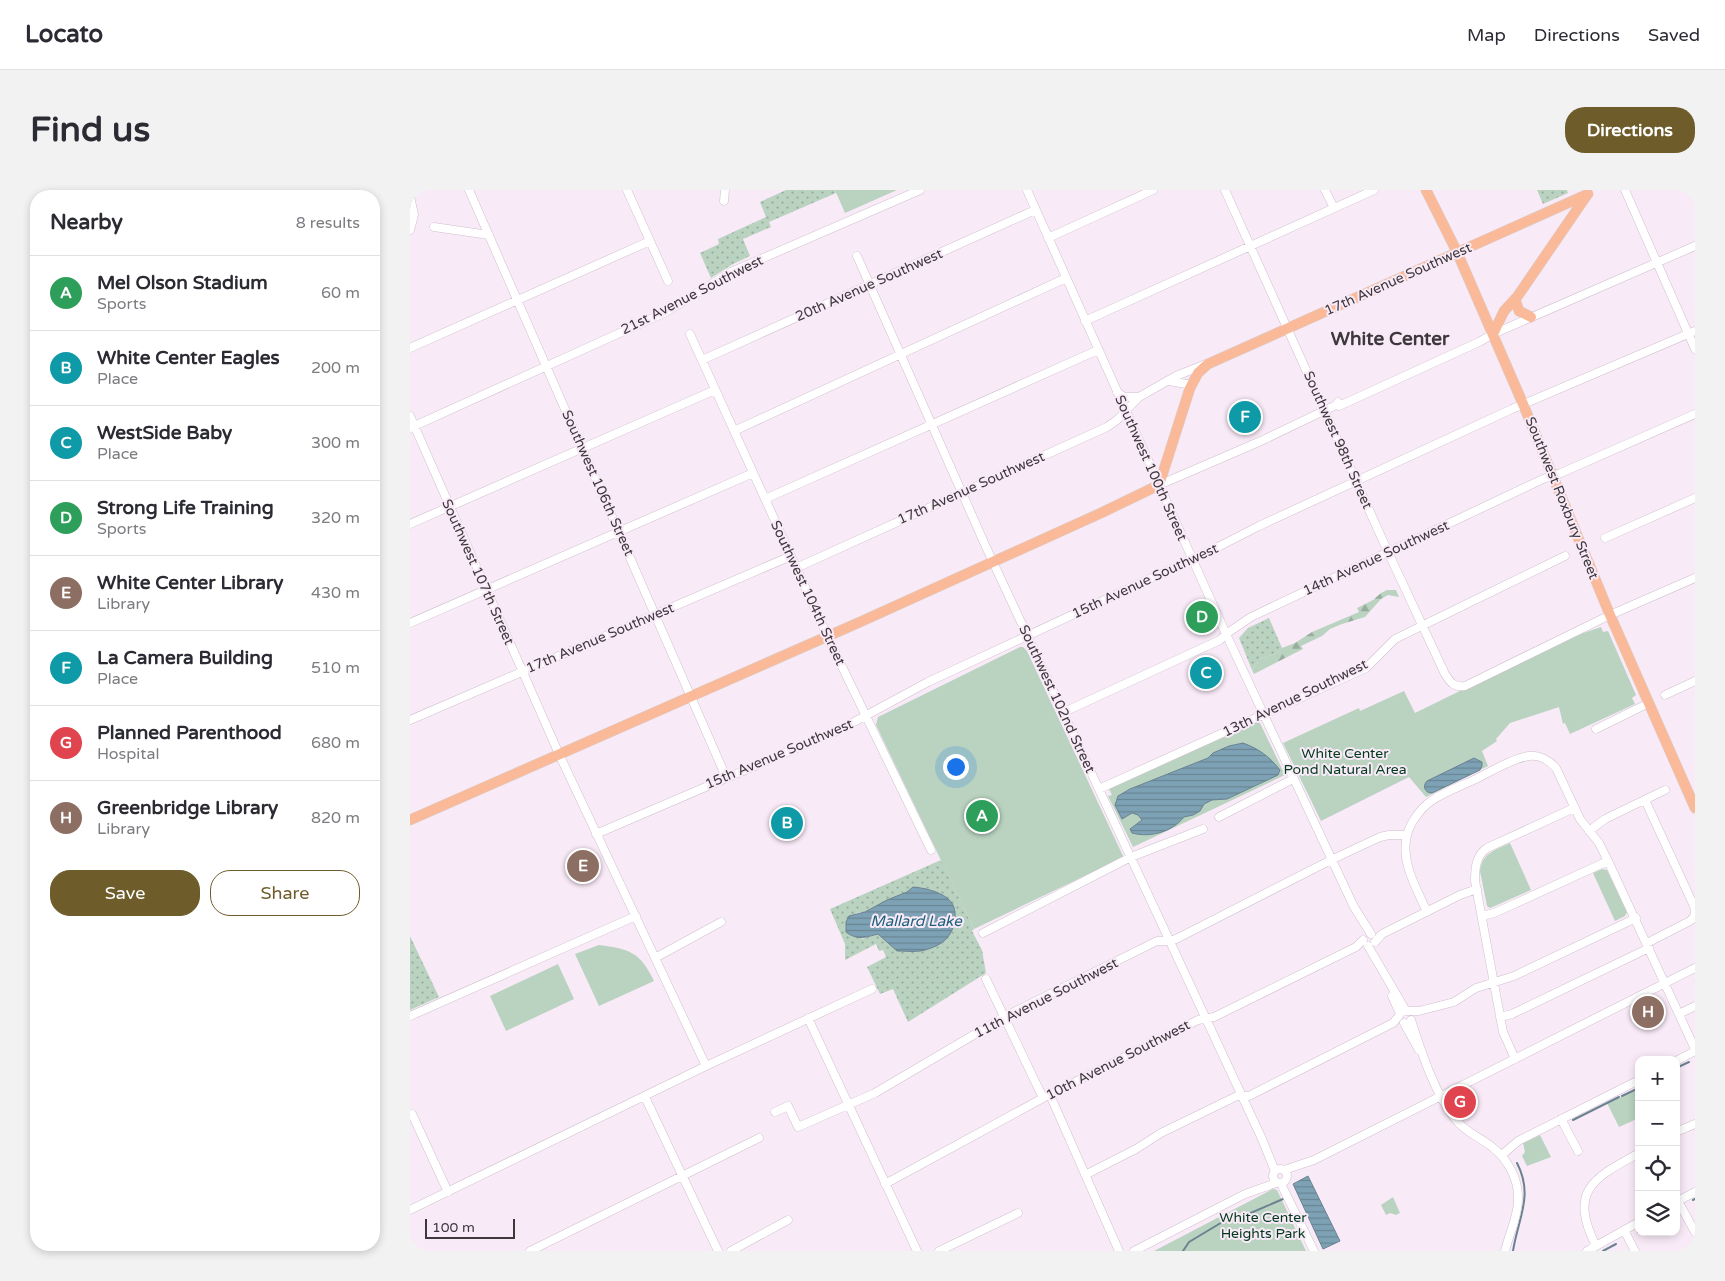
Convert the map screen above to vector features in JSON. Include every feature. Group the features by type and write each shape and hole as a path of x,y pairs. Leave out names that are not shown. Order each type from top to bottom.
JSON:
{"main road":[{"name":"Southwest Roxbury Street","path":"1426,190 1524,404 1610,615 1695,808"},
{"name":"17th Avenue Southwest","path":"1192,385 1198,373 1208,364 1589,192"},
{"path":"1493,334 1504,311 1515,299 1589,192"},
{"path":"1549,210 1557,212 1562,216 1564,229"},
{"path":"1515,299 1519,311 1531,317"},
{"path":"1482,311 1504,311"},
{"path":"410,820 828,636 1159,485 1192,385"}],"street":[{"name":"Southwest 106th Street","path":"469,190 726,777"},
{"path":"627,190 668,281"},
{"path":"724,201 725,190"},
{"name":"21st Avenue Southwest","path":"412,427 666,312 731,272 920,190"},
{"name":"Southwest 100th Street","path":"1027,190 1192,560 1441,1096 1458,1123 1470,1134 1490,1145 1502,1155 1512,1171 1518,1190 1518,1199 1505,1251"},
{"path":"1048,238 1153,190"},
{"name":"Southwest 98th Street","path":"1225,190 1356,482 1446,675 1456,686 1465,686 1610,615"},
{"path":"1326,190 1334,208"},
{"path":"1085,320 1374,190"},
{"path":"1625,190 1657,262 1692,333 1695,349"},
{"path":"410,196 414,215 410,230"},
{"name":"20th Avenue Southwest","path":"702,360 1035,210"},
{"path":"434,227 489,235"},
{"path":"410,348 650,241"},
{"path":"1159,485 1261,441 1324,410 1336,405 1339,406 1531,317 1695,246"},
{"name":"Southwest 102nd Street","path":"857,256 993,562 1281,1176 1314,1251"},
{"path":"734,431 1066,278"},
{"name":"15th Avenue Southwest","path":"596,834 841,729 928,682 1356,482 1524,404 1692,333"},
{"name":"Southwest 104th Street","path":"690,334 796,568 931,850"},
{"path":"765,498 1098,350"},
{"name":"17th Avenue Southwest","path":"796,568 1107,427 1139,397 1184,372 1208,364"},
{"path":"1169,381 1192,385"},
{"path":"410,524 715,390"},
{"path":"1117,392 1126,397 1139,397"},
{"name":"14th Avenue Southwest","path":"1064,712 1220,640 1251,618 1388,552 1552,476 1695,414"},
{"name":"Southwest 107th Street","path":"410,416 412,427 450,507 559,754 706,1066"},
{"path":"410,623 753,473"},
{"path":"1605,538 1695,498"},
{"name":"17th Avenue Southwest","path":"410,720 791,556"},
{"name":"13th Avenue Southwest","path":"1100,789 1366,668 1391,642 1565,556"},
{"path":"1610,615 1695,578"},
{"path":"1665,695 1695,681"},
{"path":"1596,729 1649,703"},
{"path":"1427,912 1409,872 1406,860 1407,835 1419,813 1436,798 1523,757 1543,758 1552,763 1580,820 1599,843 1680,1014 1695,1050 1680,1059"},
{"path":"1219,817 1294,779"},
{"path":"1589,831 1606,820 1665,790"},
{"path":"1500,1017 1512,1014 1648,946 1690,921 1695,913 1694,906 1645,800"},
{"path":"1515,1059 1506,1040 1500,1017 1477,889 1476,864 1482,852 1574,808"},
{"path":"983,933 1131,858 1202,829"},
{"name":"11th Avenue Southwest","path":"775,1112 788,1106 798,1127 875,1093 1004,1017 1157,942 1171,941 1380,837 1407,835"},
{"path":"1482,916 1506,908 1608,861"},
{"path":"1369,940 1460,895 1477,889"},
{"path":"410,1016 636,916"},
{"path":"1085,1175 1136,1149 1161,1133 1236,1096 1249,1096 1405,1017 1419,1011 1454,1002 1476,988 1514,976 1636,918"},
{"path":"655,958 721,922"},
{"name":"10th Avenue Southwest","path":"885,1184 1046,1097 1198,1020 1214,1017 1369,940"},
{"path":"1134,1251 1695,968"},
{"path":"986,978 1085,1175 1119,1251"},
{"path":"410,1210 706,1066 872,989"},
{"path":"1680,1014 1695,1006"},
{"path":"808,1018 917,1251"},
{"path":"1502,1155 1518,1140 1635,1082"},
{"path":"644,1096 718,1251"},
{"path":"412,1114 448,1192"},
{"path":"1561,1119 1578,1151"},
{"path":"1680,1130 1695,1124"},
{"path":"530,1251 759,1138"},
{"path":"1596,1246 1585,1218 1585,1201 1588,1192 1599,1177 1635,1155"},
{"path":"1680,1200 1695,1192"},
{"path":"1680,1206 1695,1232"},
{"path":"939,1251 1018,1212"},
{"path":"731,1251 788,1220"},
{"path":"1586,1251 1635,1224"},
{"path":"1624,1230 1635,1251"}],"green space":[{"path":"786,190 835,190 836,193 769,222 771,227 743,239 750,256 711,278 700,253 719,244 718,239 766,217 760,202"},
{"path":"835,190 897,190 845,213"},
{"path":"1537,190 1567,190 1568,193 1543,204"},
{"path":"1387,590 1396,590 1399,597 1388,595 1381,599 1365,617 1330,629 1322,636 1301,646 1303,649 1254,674 1252,670 1260,659 1275,654 1282,648 1295,643 1312,632 1359,612 1357,608"},
{"path":"1269,618 1282,648 1275,654 1260,659 1252,670 1239,638 1248,628"},
{"name":"White Center Pond Natural Area","path":"1601,627 1603,632 1608,631 1636,695 1632,698 1635,704 1570,734 1565,723 1563,724 1559,707 1510,723 1496,739 1497,741 1482,751 1488,766 1426,797 1409,777 1321,821 1283,743 1359,708 1360,711 1404,691 1415,713 1566,639"},
{"path":"1020,647 1027,651 1123,856 974,929 876,725 878,717"},
{"name":"White Center Pond Natural Area","path":"1259,721 1285,775 1133,847 1108,796 1112,795 1109,789"},
{"path":"1510,843 1531,890 1490,908 1487,906 1480,871 1481,865 1486,856"},
{"path":"941,860 974,929 972,931 982,950 986,973 908,1022 893,989 880,994 867,967 886,957 883,950 879,951 876,944 845,960 845,944 830,909","holes":["907,892 908,951 897,951 878,933 862,939 856,913 865,912"]},
{"path":"1602,869 1607,870 1627,912 1625,916 1615,921 1593,873"},
{"path":"410,936 439,997 410,1010"},
{"path":"599,945 619,948 633,954 644,964 654,981 599,1006 575,954"},
{"path":"558,964 574,999 506,1031 490,996"},
{"path":"1635,1091 1635,1120 1619,1127 1607,1103"},
{"path":"1540,1135 1551,1157 1527,1166 1522,1156 1525,1152 1523,1143"},
{"name":"White Center Heights Park","path":"1273,1189 1277,1190 1306,1251 1154,1251"},
{"path":"1393,1197 1400,1213 1386,1215 1381,1205"}],"water":[{"name":"White Center Pond Natural Area","path":"1243,743 1259,750 1268,757 1280,770 1278,775 1227,799 1212,800 1204,804 1200,811 1184,817 1167,830 1146,835 1132,833 1130,829 1142,820 1138,815 1132,813 1122,819 1115,805 1118,796 1130,789 1208,758 1213,753 1229,746"},
{"path":"1474,758 1482,762 1480,770 1432,793 1426,791 1425,785 1427,781"},
{"name":"Mallard Lake","path":"913,887 939,893 947,898 954,907 954,925 949,936 940,944 920,951 897,951 878,934 854,937 846,932 846,922 849,916 865,912 907,892"},
{"path":"1308,1176 1340,1241 1323,1249 1293,1184"}],"waterway":[{"path":"1680,1066 1689,1062"},
{"path":"1622,1096 1635,1090"},
{"path":"1573,1120 1619,1097"},
{"path":"1513,1251 1525,1197 1522,1175 1517,1163"},
{"path":"1183,1251 1189,1242 1229,1218 1246,1215 1283,1199"},
{"path":"1603,1251 1616,1244"}],"place":[{"name":"La Camera Building","path":"1245,417"},
{"name":"Strong Life Training","path":"1202,617"},
{"name":"WestSide Baby","path":"1206,673"},
{"name":"Mel Olson Stadium","path":"982,816"},
{"name":"White Center Eagles","path":"787,823"},
{"name":"White Center Library","path":"583,866"},
{"name":"Greenbridge Library","path":"1648,1012"},
{"name":"Planned Parenthood","path":"1460,1102"}],"district":[{"name":"White Center","path":"1390,339"}]}
